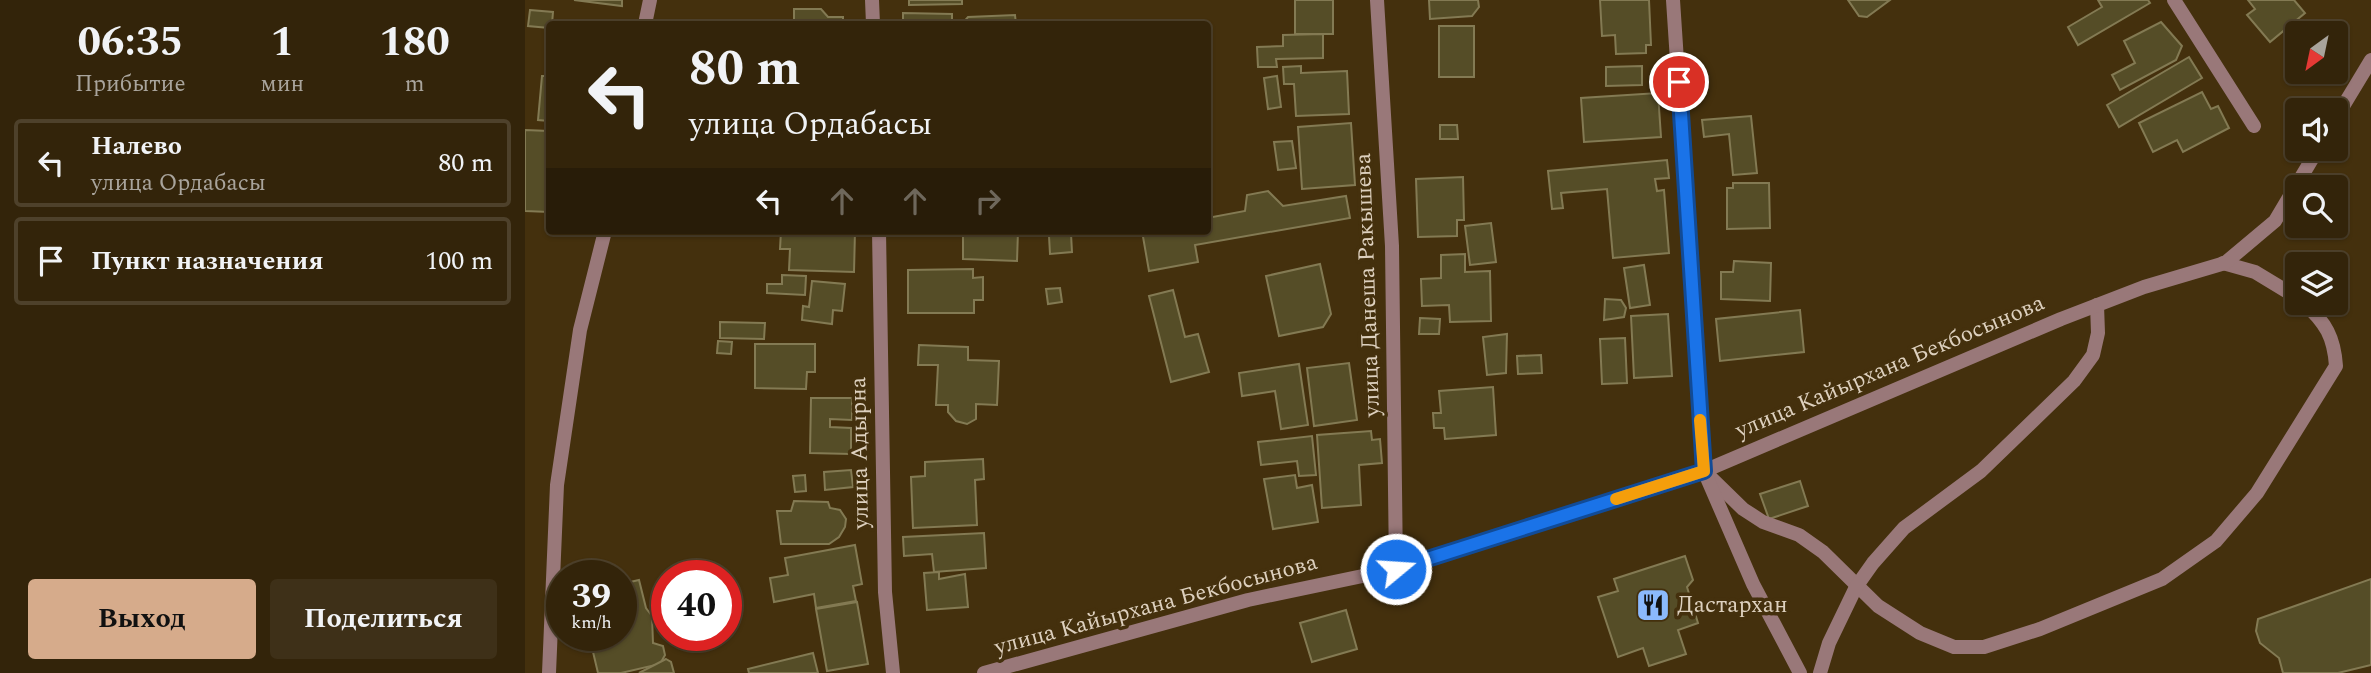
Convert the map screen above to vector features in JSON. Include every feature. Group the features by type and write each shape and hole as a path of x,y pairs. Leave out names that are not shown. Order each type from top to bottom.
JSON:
{"street":[{"path":"646,21 650,0"},
{"path":"872,0 873,21"},
{"name":"улица Данеша Ракышева","path":"1377,0 1392,246 1396,569"},
{"path":"1673,0 1704,471 1753,584 1800,673"},
{"path":"2174,0 2254,126"},
{"path":"2348,99 2370,64"},
{"name":"улица Кайырхана Бекбосынова","path":"984,673 1248,600 1396,569 1704,471 2097,305 2223,263 2275,221 2311,161"},
{"path":"549,673 557,485 580,330 604,235"},
{"name":"улица Адырна","path":"879,235 885,592 893,673"},
{"path":"2223,263 2255,272 2285,290"},
{"path":"1820,673 1829,643 1856,587 1873,563 1904,528 1981,471 2074,381 2093,355 2098,333 2097,305"},
{"path":"1704,471 1743,509 1763,522 1799,535 1823,552 1878,606 1920,634 1954,647 1984,647 2040,629 2162,579 2216,541 2257,493 2332,375 2336,366 2335,343 2317,315"}],"building":[{"path":"574,0 622,0 622,6"},
{"path":"909,0 962,0 962,4 909,5"},
{"path":"1295,0 1333,0 1333,34 1295,34"},
{"path":"1429,0 1478,0 1479,7 1472,16 1430,19"},
{"path":"1600,0 1649,0 1651,45 1646,45 1646,53 1616,54 1615,35 1602,36"},
{"path":"1848,0 1890,0 1867,17 1859,16"},
{"path":"2098,0 2148,0 2150,3 2078,45 2068,27 2102,7"},
{"path":"2248,0 2294,0 2305,13 2295,21 2285,21 2285,30 2270,42 2247,15 2255,9"},
{"path":"794,9 821,9 828,17 843,17 843,21 794,21"},
{"path":"530,10 553,12 552,21 546,21 546,28 528,26"},
{"path":"903,13 952,14 952,21 903,21"},
{"path":"1015,15 1016,21 965,21 968,17"},
{"path":"2161,22 2182,46 2176,60 2120,90 2112,75 2135,63 2124,41"},
{"path":"1439,26 1474,26 1474,77 1439,77"},
{"path":"1323,34 1323,58 1276,59 1277,67 1258,67 1257,47 1283,46 1283,35"},
{"path":"2189,57 2202,78 2119,127 2107,105"},
{"path":"1301,66 1301,73 1347,71 1349,114 1296,116 1294,84 1284,84 1283,67"},
{"path":"1642,66 1642,85 1606,86 1606,67"},
{"path":"542,76 546,76 546,121 538,120"},
{"path":"1277,76 1281,107 1268,109 1264,78"},
{"path":"2202,92 2211,109 2218,106 2229,128 2183,152 2177,140 2153,152 2139,123"},
{"path":"1658,93 1661,137 1584,142 1581,98"},
{"path":"1751,116 1757,173 1733,175 1729,134 1704,137 1702,120"},
{"path":"1351,123 1355,185 1302,189 1298,127"},
{"path":"1440,125 1457,125 1458,139 1440,139"},
{"path":"525,130 546,131 546,212 525,211"},
{"path":"1292,141 1296,168 1278,170 1274,142"},
{"path":"1667,160 1669,178 1655,179 1657,191 1664,190 1669,253 1613,258 1607,189 1561,193 1563,208 1552,209 1548,171"},
{"path":"1463,177 1464,220 1457,220 1457,236 1418,237 1416,179"},
{"path":"1733,183 1769,183 1770,228 1727,229 1727,188 1733,188"},
{"path":"1268,191 1283,206 1346,196 1350,218 1195,245 1198,262 1149,271 1143,235 1211,235 1211,217 1245,211 1247,195"},
{"path":"1491,223 1496,262 1470,265 1465,226"},
{"path":"781,235 855,235 854,272 789,270 790,249 780,249"},
{"path":"963,235 1018,235 1017,261 963,259"},
{"path":"1071,235 1072,252 1050,254 1049,236"},
{"path":"1465,254 1465,272 1490,271 1491,321 1450,322 1449,305 1422,306 1421,279 1441,278 1441,255"},
{"path":"1734,261 1771,263 1770,301 1721,299 1721,272 1733,272"},
{"path":"1320,264 1331,314 1323,327 1279,336 1266,276"},
{"path":"1644,265 1650,305 1630,308 1624,268"},
{"path":"973,269 973,278 983,277 983,300 974,300 974,313 908,313 908,270"},
{"path":"782,275 806,276 805,295 767,293 767,284 782,284"},
{"path":"812,281 845,284 842,311 833,310 832,324 802,320 803,306 809,307"},
{"path":"1060,288 1062,302 1048,304 1046,289"},
{"path":"1173,290 1185,337 1198,334 1209,372 1171,382 1149,296"},
{"path":"1605,299 1621,300 1626,308 1624,317 1604,320"},
{"path":"1800,310 1804,352 1720,361 1716,319"},
{"path":"1668,314 1672,376 1634,378 1631,316"},
{"path":"1420,318 1440,319 1439,334 1419,334"},
{"path":"720,322 765,323 764,339 720,338"},
{"path":"1507,334 1506,373 1487,375 1483,337"},
{"path":"1625,338 1627,383 1602,384 1600,339"},
{"path":"718,341 732,342 731,354 717,353"},
{"path":"755,344 815,344 815,372 807,372 806,389 755,388"},
{"path":"919,345 968,347 968,360 999,361 997,405 976,404 976,419 967,424 956,421 948,412 948,405 936,405 938,365 918,365"},
{"path":"1541,355 1542,373 1518,374 1517,356"},
{"path":"1349,363 1357,420 1314,426 1307,368"},
{"path":"1299,364 1308,425 1281,429 1275,391 1242,396 1239,373"},
{"path":"1493,387 1496,435 1445,439 1444,428 1434,428 1433,413 1441,413 1439,391"},
{"path":"811,398 852,398 852,420 830,419 830,427 851,428 851,454 810,453"},
{"path":"1371,431 1372,440 1380,439 1382,463 1359,465 1361,505 1322,508 1317,435"},
{"path":"1312,436 1316,475 1299,476 1297,461 1261,465 1258,442"},
{"path":"983,459 984,479 975,480 977,525 913,528 911,477 925,476 925,462"},
{"path":"851,470 853,487 825,490 824,472"},
{"path":"805,475 806,491 795,492 793,476"},
{"path":"1295,475 1297,488 1312,485 1318,522 1273,529 1264,479"},
{"path":"1800,481 1808,506 1769,519 1760,494"},
{"path":"794,501 828,502 830,508 840,510 846,519 839,537 829,544 781,544 777,511 791,511"},
{"path":"984,533 986,568 934,572 932,554 904,556 903,537"},
{"path":"855,545 862,584 853,586 856,601 816,608 814,594 774,602 770,578 788,575 785,558"},
{"path":"1685,556 1693,580 1687,587 1698,623 1678,630 1686,654 1649,666 1643,648 1618,657 1598,597 1618,591 1614,579"},
{"path":"939,572 939,579 965,574 968,607 927,610 924,573"},
{"path":"2371,579 2371,665 2338,673 2283,673 2279,658 2260,643 2256,631 2258,619"},
{"path":"637,580 646,608 651,615 651,651 664,651 665,655 660,664 621,673 598,673 593,651 637,651"},
{"path":"857,602 868,664 827,671 816,609"},
{"path":"1346,610 1357,649 1312,662 1300,623"},
{"path":"813,653 818,673 749,673 748,669"},
{"path":"666,659 671,662 674,673 639,673"}],"slow traffic":[{"path":"1616,499 1704,471 1700,420"}],"place":[{"name":"Дастархан","path":"1653,605"}],"route":[{"path":"1396,569 1704,471 1679,82"}]}
